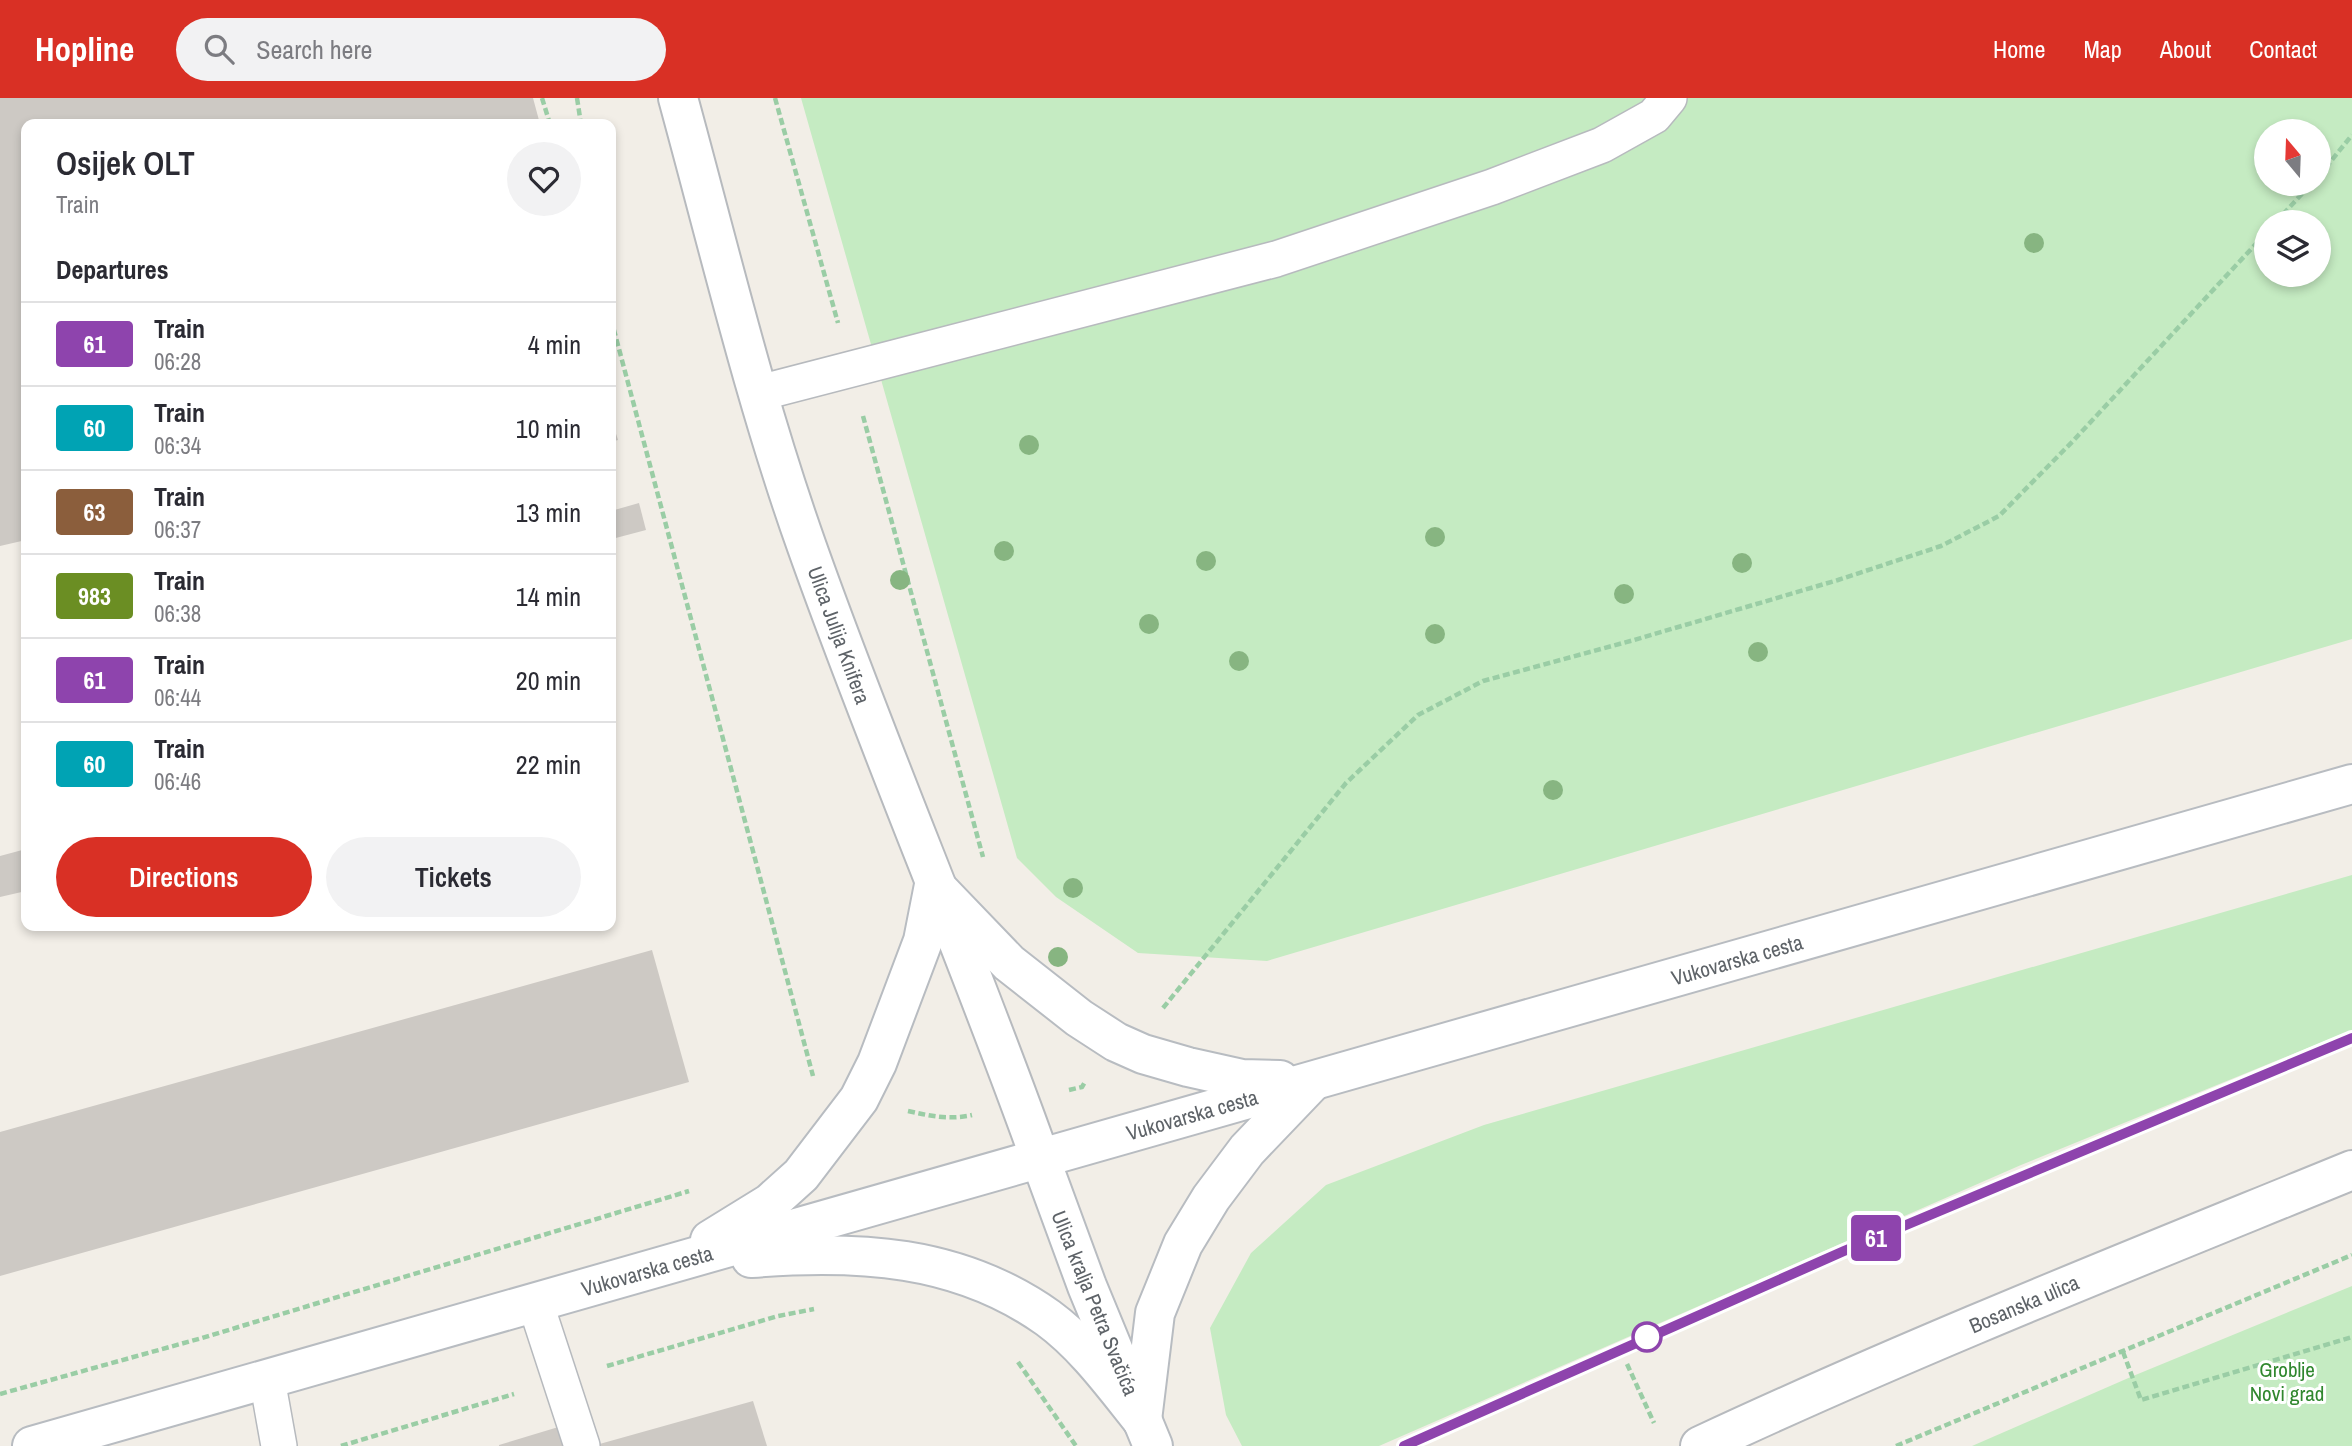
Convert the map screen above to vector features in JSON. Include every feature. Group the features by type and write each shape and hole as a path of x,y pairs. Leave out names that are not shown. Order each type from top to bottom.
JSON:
{"main road":[{"name":"Ulica Julija Knifera","path":"678,98 759,393 806,544 867,712 1040,1158"},
{"name":"Vukovarska cesta","path":"32,1446 2352,784"},
{"path":"934,885 1009,962 1079,1018 1130,1034 1143,1054 1188,1068 1242,1079 1314,1081"},
{"path":"669,1265 770,1203 801,1175 859,1099 877,1063 923,941 934,885"},
{"path":"1147,1433 1155,1313 1183,1244 1211,1198 1247,1150 1314,1081"},
{"name":"Ulica kralja Petra Svačića","path":"1040,1158 1082,1274 1147,1433"},
{"name":"Bosanska ulica","path":"1700,1446 1777,1410 2020,1306 2352,1170"},
{"path":"669,1265 796,1255 860,1254 931,1265 994,1287 1048,1318 1089,1355 1147,1433"}],"lane":[{"path":"759,393 1276,259 1492,187 1602,145 1654,116 1669,98"},
{"path":"535,1302 582,1446"},
{"path":"267,1379 279,1446"}],"path":[{"path":"542,98 548,119"},
{"path":"577,98 581,119"},
{"path":"775,98 985,866"},
{"path":"2331,161 2352,135"},
{"path":"2287,210 2300,196"},
{"path":"958,1118 1082,1087 1130,1034 1178,992 1346,783 1418,715 1483,681 1838,580 1941,546 1999,516 2073,441 2254,246"},
{"path":"616,338 813,1078"},
{"path":"0,1394 215,1334 693,1189"},
{"path":"1896,1446 2352,1255"},
{"path":"341,1446 778,1316 815,1308"},
{"path":"2123,1351 2141,1401 2352,1337"},
{"path":"1017,1361 1076,1446"},
{"path":"1627,1364 1659,1434"}],"green space":[{"path":"801,98 2352,98 2352,639 1267,961 1138,953 1056,897 1017,858"},
{"path":"2352,875 2352,1030 2021,1165 1379,1446 1242,1446 1226,1415 1210,1328 1251,1253 1326,1185 1484,1125"},
{"name":"Groblje Novi grad","path":"2352,1286 2352,1446 1972,1446 2133,1376"}],"building":[{"path":"0,98 533,98 539,119 21,119 21,541 0,546"},
{"path":"639,503 646,530 616,538 616,510"},
{"path":"21,850 21,892 0,897 0,856"},
{"path":"652,950 689,1082 0,1276 0,1132"},
{"path":"753,1401 767,1446 596,1446 596,1445"},
{"path":"565,1425 572,1446 499,1446 499,1445"}],"railway":[{"path":"1404,1446 1844,1251 2352,1038"}],"train":[{"name":"61","path":"1404,1446 1844,1251 2352,1038"}]}
